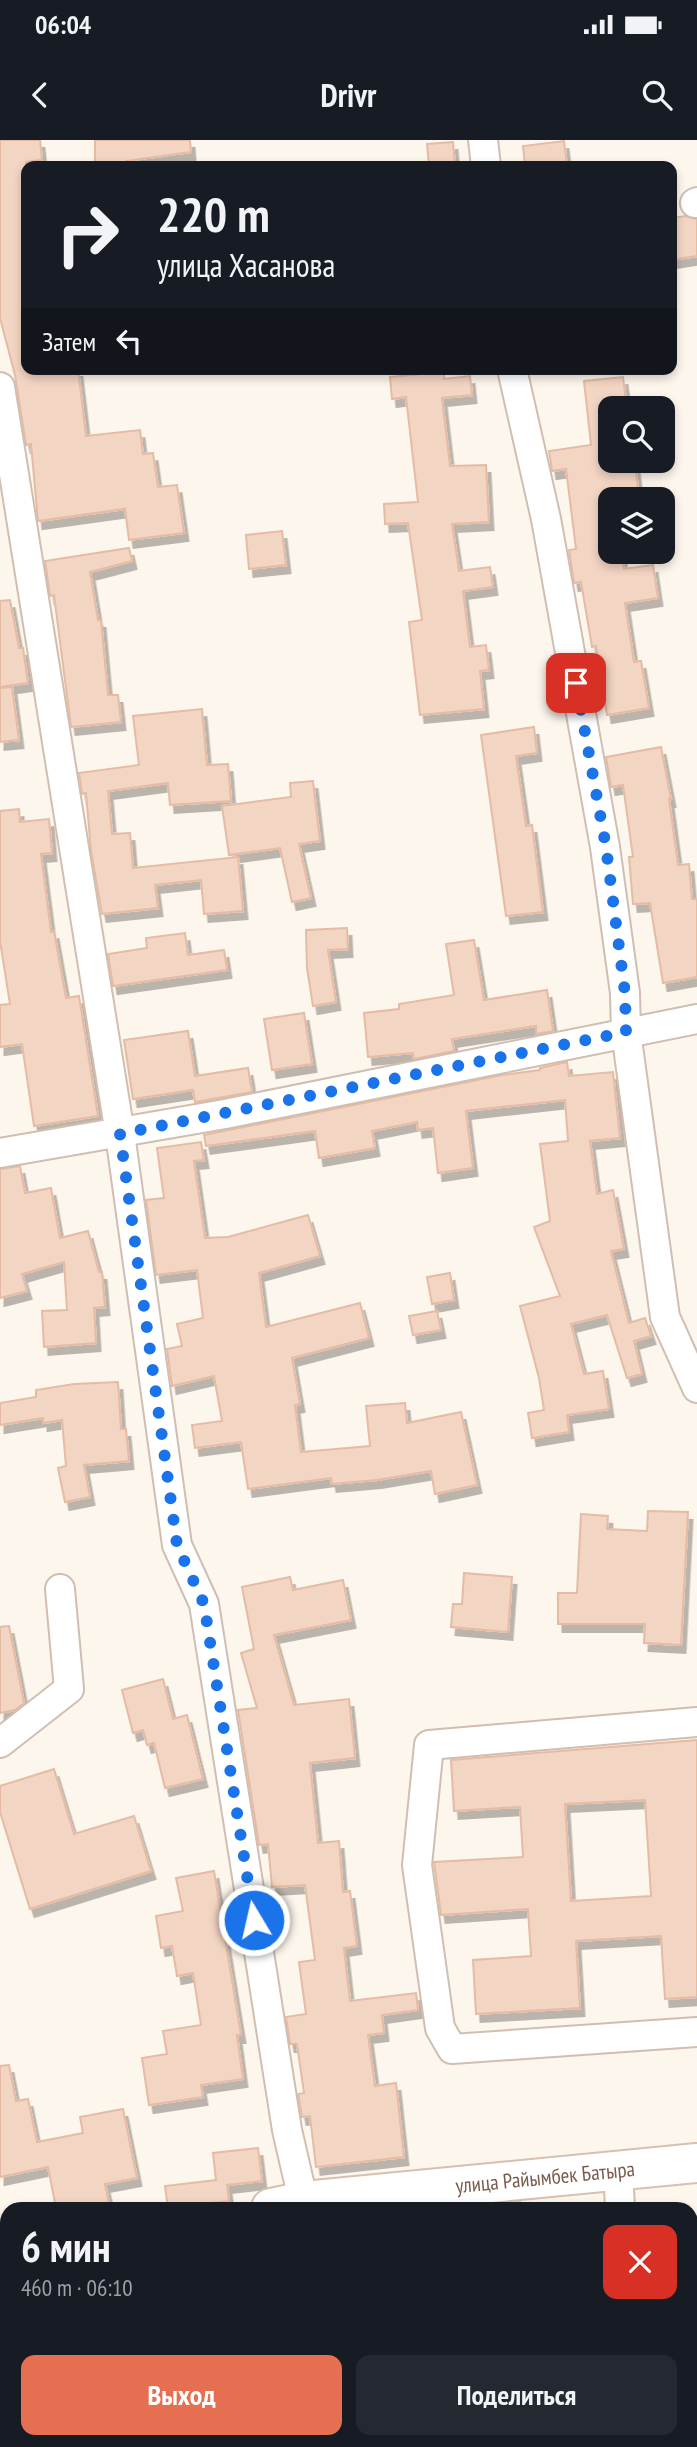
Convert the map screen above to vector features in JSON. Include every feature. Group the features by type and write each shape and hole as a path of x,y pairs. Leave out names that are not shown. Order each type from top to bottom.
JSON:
{"street":[{"path":"483,140 485,161"},
{"path":"513,375 546,519 606,847 625,993 626,1032 666,1317 697,1388"},
{"path":"0,387 120,1134 177,1545 204,1604 285,2117 293,2202"},
{"path":"0,1153 120,1134 697,1019"},
{"path":"0,1743 69,1689 60,1589"},
{"path":"697,1722 429,1745 417,1865 440,2028 452,2049 697,2032"},
{"name":"улица Райымбек Батыра","path":"328,2202 618,2169 697,2163"},
{"path":"618,2169 620,2202"}],"building":[{"path":"0,140 40,140 42,160 21,161 21,375 79,375 86,436 140,430 143,454 153,453 158,487 177,485 184,533 129,540 125,509 38,521 31,444 26,445 15,375 0,318"},
{"path":"95,140 190,140 191,152 126,161 95,161"},
{"path":"564,141 566,161 524,161 523,146"},
{"path":"453,142 455,161 429,161 427,144"},
{"path":"677,217 697,219 697,256 677,259"},
{"path":"444,375 444,379 470,376 472,395 442,398 450,466 486,465 489,522 452,524 459,571 490,567 493,587 463,591 470,647 486,645 489,670 480,671 484,709 420,715 409,622 422,620 408,523 385,524 384,504 418,502 406,397 392,399 390,377"},
{"path":"623,377 625,396 598,396 598,473 636,473 638,487 598,487 598,564 623,564 624,569 653,565 658,598 625,603 634,662 641,661 649,708 607,715 596,646 592,647 581,582 574,583 569,550 576,549 566,469 552,471 549,451 591,445 584,381"},
{"path":"282,531 286,565 249,569 246,535"},
{"path":"129,548 132,561 90,572 98,620 101,620 108,695 118,695 121,722 71,727 54,595 50,596 45,561"},
{"path":"10,600 19,648 23,648 28,683 0,687 0,601"},
{"path":"12,687 19,740 0,742 0,688"},
{"path":"202,709 207,765 228,764 231,801 170,805 168,783 108,791 112,834 130,833 133,868 238,857 243,911 204,914 201,880 155,885 158,908 102,914 91,851 86,793 82,794 79,773 139,765 133,716"},
{"path":"534,727 537,753 516,756 526,826 532,825 543,912 506,916 481,735"},
{"path":"661,747 671,799 678,865 689,864 692,899 697,899 697,977 663,983 650,903 633,904 629,857 633,857 623,785 611,787 606,757"},
{"path":"313,781 320,841 299,844 311,898 292,902 280,848 229,855 222,806 291,797 290,783"},
{"path":"19,809 20,822 49,819 52,853 41,854 51,932 54,931 66,998 79,996 98,1116 34,1126 22,1044 0,1047 0,1005 10,1004 0,941 0,811"},
{"path":"347,928 348,949 328,950 336,1002 313,1006 307,968 306,930"},
{"path":"185,933 188,955 224,950 227,970 113,986 108,954 147,948 146,938"},
{"path":"474,940 484,1000 547,990 553,1031 536,1034 536,1026 452,1039 454,1051 414,1059 413,1053 368,1057 364,1013 399,1009 399,1004 454,995 446,944"},
{"path":"304,1013 312,1064 272,1070 264,1019"},
{"path":"188,1031 195,1076 248,1068 252,1092 195,1102 193,1090 133,1099 124,1040"},
{"path":"567,1062 569,1076 613,1072 620,1138 590,1141 597,1194 613,1190 624,1249 611,1251 629,1323 645,1318 651,1336 634,1341 642,1374 627,1378 607,1315 571,1324 584,1374 603,1371 609,1409 567,1415 569,1432 532,1438 528,1413 544,1410 539,1378 520,1306 560,1296 534,1227 550,1221 540,1144 568,1141 565,1100 466,1111 473,1168 438,1173 433,1128 418,1130 417,1122 372,1131 375,1148 319,1158 315,1131 206,1146 204,1135 502,1075 540,1070"},
{"path":"201,1142 204,1160 194,1161 205,1238 228,1237 308,1215 320,1256 259,1273 266,1327 360,1303 369,1338 292,1358 300,1404 295,1405 301,1452 370,1446 366,1406 405,1403 407,1423 461,1412 477,1485 435,1494 431,1471 377,1480 332,1484 331,1478 248,1489 241,1442 195,1448 192,1425 222,1421 214,1376 172,1386 167,1349 182,1346 177,1324 203,1318 197,1270 156,1275 146,1200 164,1198 157,1148"},
{"path":"20,1166 25,1193 51,1188 60,1238 88,1231 99,1272 102,1272 105,1307 94,1308 96,1343 44,1347 42,1311 67,1310 64,1262 22,1274 27,1291 0,1298 0,1169"},
{"path":"450,1273 454,1300 432,1304 427,1277"},
{"path":"437,1311 441,1330 413,1335 409,1316"},
{"path":"118,1382 121,1429 126,1429 129,1461 84,1465 90,1497 65,1502 58,1468 66,1466 62,1420 43,1423 43,1418 0,1425 0,1403 36,1397 36,1390 74,1384"},
{"path":"648,1511 688,1512 681,1645 644,1643 645,1624 558,1624 558,1593 577,1593 581,1514 608,1516 607,1529 647,1531"},
{"path":"464,1573 512,1577 508,1632 451,1627 453,1604 462,1604"},
{"path":"290,1577 293,1590 343,1580 351,1620 274,1635 294,1705 349,1699 355,1758 310,1763 318,1843 339,1841 343,1892 350,1891 357,1946 344,1948 350,2001 416,1993 418,2010 382,2015 384,2033 368,2035 375,2086 396,2083 404,2157 316,2167 310,2116 302,2117 298,2094 304,2093 297,2044 290,2044 286,2017 306,2014 299,1962 315,1960 305,1885 272,1887 268,1844 259,1845 238,1710 257,1708 241,1653 254,1649 242,1587"},
{"path":"9,1626 24,1703 15,1710 0,1713 0,1627"},
{"path":"163,1679 173,1719 187,1715 203,1779 165,1788 154,1743 147,1745 143,1730 133,1733 122,1690"},
{"path":"697,1740 697,1997 665,1999 661,1936 576,1941 580,2008 476,2014 473,1960 531,1956 528,1909 441,1915 434,1862 523,1857 520,1807 454,1811 451,1760","holes":["645,1800 651,1896 571,1901 565,1804"]},
{"path":"54,1769 74,1834 134,1816 151,1871 30,1909 0,1812 0,1786"},
{"path":"214,1871 241,2035 237,2035 243,2079 201,2085 203,2097 149,2105 142,2058 167,2054 163,2031 201,2025 193,1973 177,1976 172,1946 161,1948 156,1916 183,1911 176,1878"},
{"path":"9,2065 16,2101 28,2099 37,2142 83,2133 80,2117 123,2109 137,2178 105,2184 109,2202 55,2202 48,2167 0,2177 0,2066"},
{"path":"258,2148 262,2181 227,2185 229,2201 167,2202 165,2186 216,2180 213,2153"}],"route":[{"path":"254,1920 204,1604 177,1545 120,1134 626,1032 625,993 606,847 576,683"}]}
